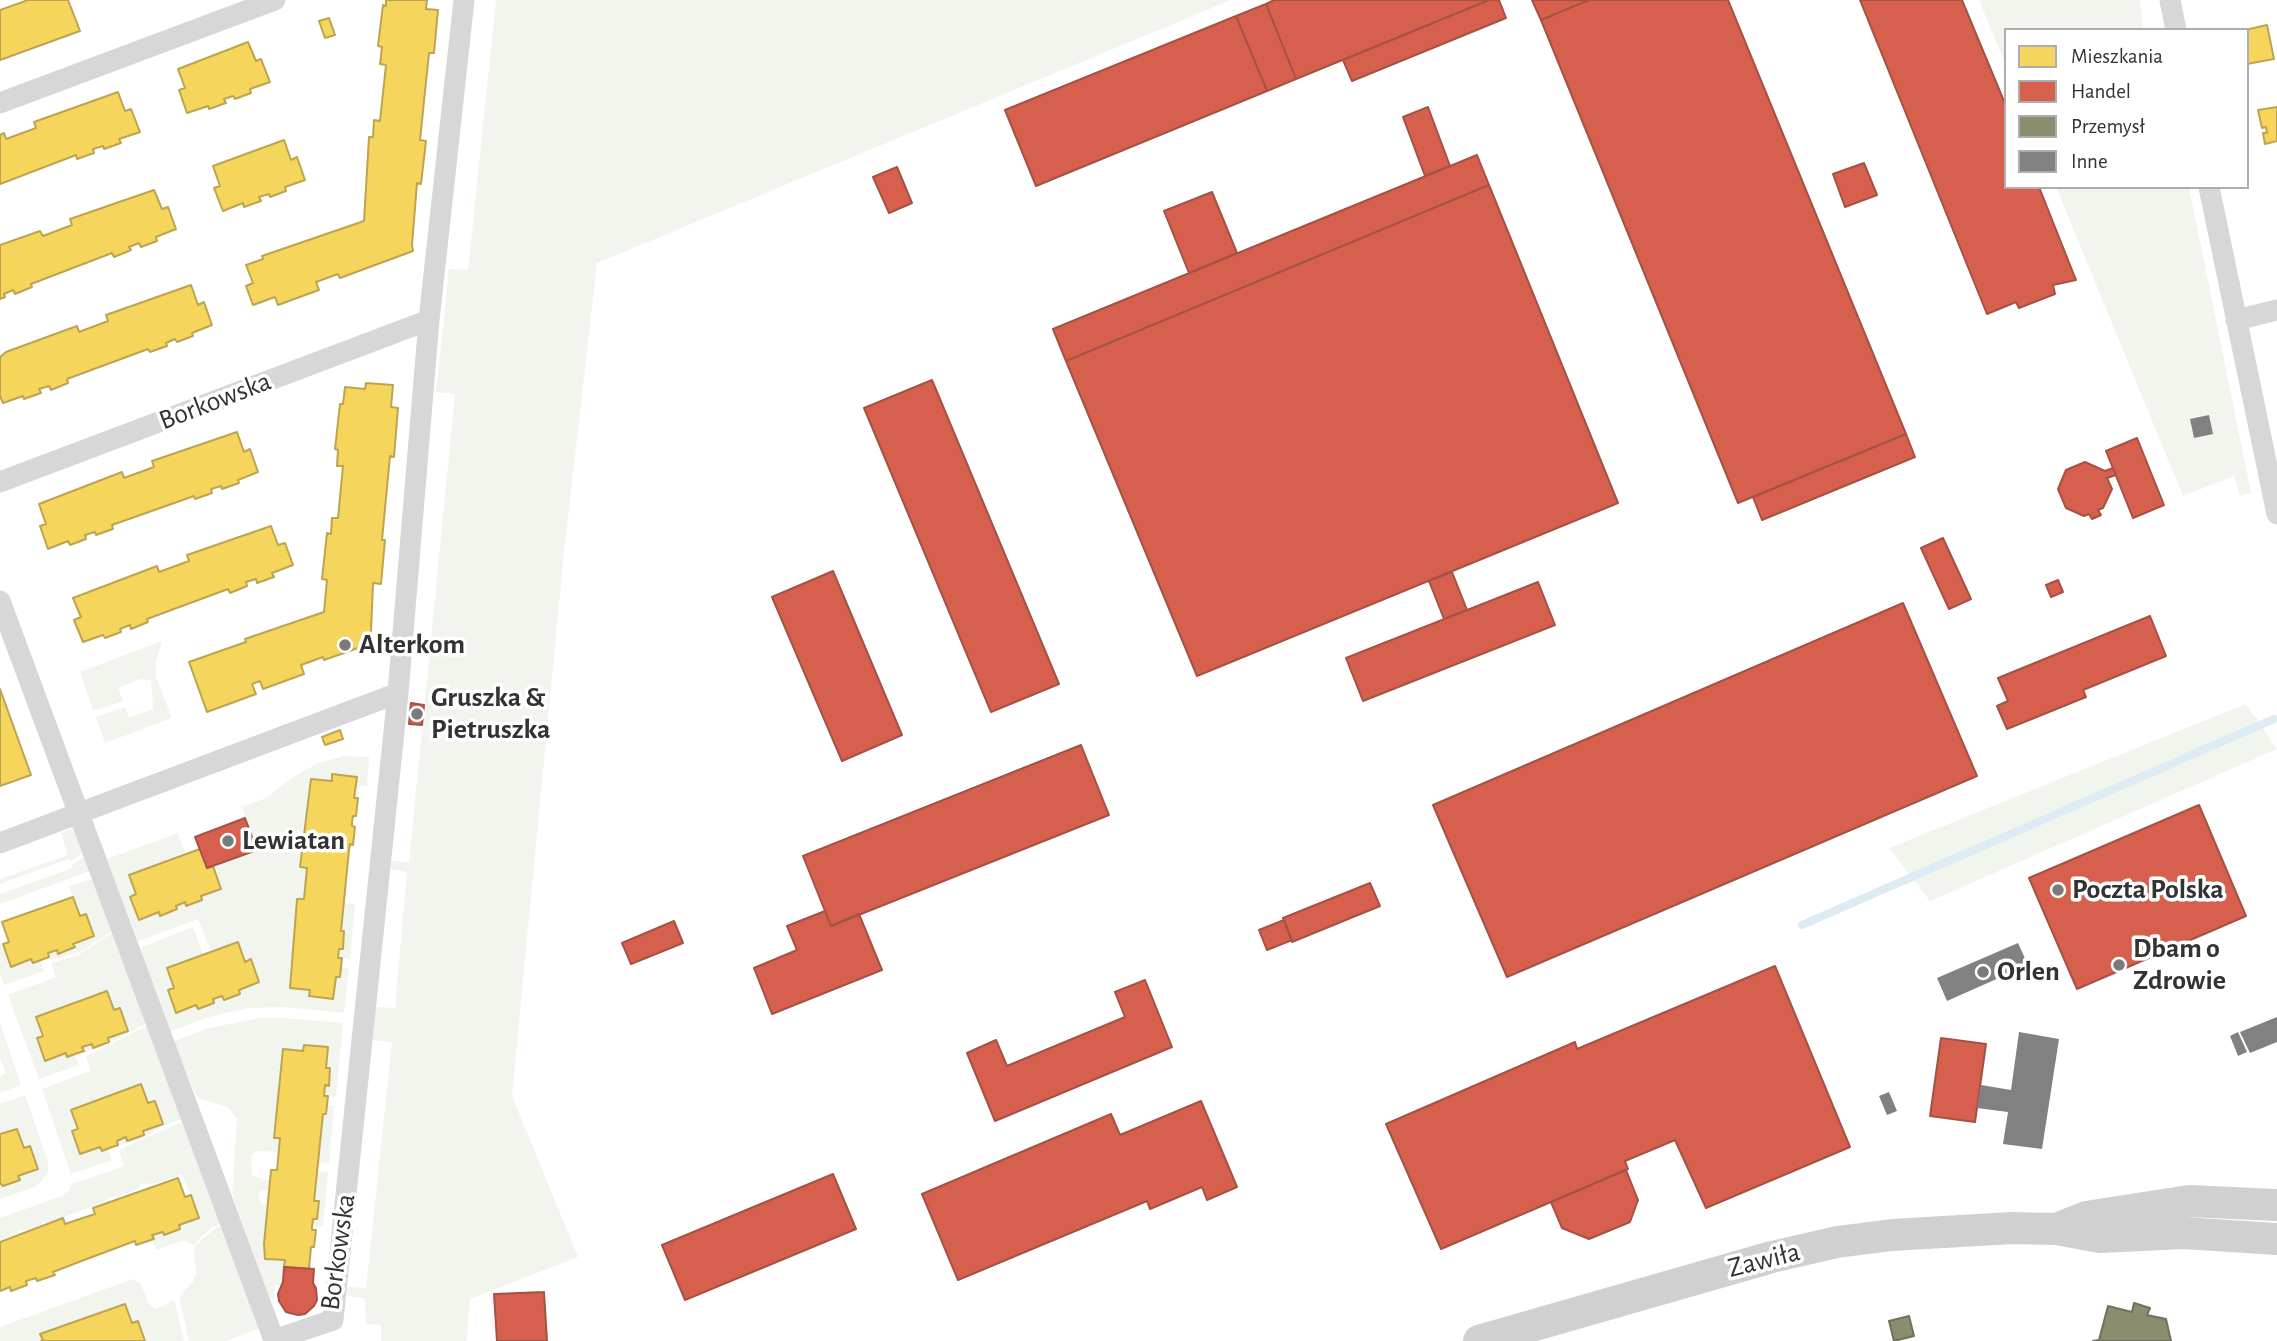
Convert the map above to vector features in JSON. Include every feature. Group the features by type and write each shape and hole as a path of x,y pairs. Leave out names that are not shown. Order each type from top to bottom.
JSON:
{"street":[{"path":"0,103 275,0"},
{"name":"Borkowska","path":"0,601 274,1340 333,1320 398,693 429,320 464,0"},
{"path":"2171,0 2176,28"},
{"path":"2209,189 2277,514"},
{"path":"2236,320 2277,310"},
{"name":"Borkowska","path":"0,482 429,320"},
{"path":"0,843 398,693"},
{"name":"Zawiła","path":"2056,1229 2086,1217 2189,1201 2277,1205"},
{"name":"Zawiła","path":"1479,1341 1772,1256 1837,1242 1892,1235 2012,1228 2056,1229 2100,1237 2183,1234 2277,1239"}],"shaded area":[{"path":"496,0 1231,0 597,263 563,562 512,1096 578,1257 470,1299 467,1341 381,1341 381,1325 366,1324 365,1298 346,1296 348,1287 366,1288 392,1042 373,1040 375,1007 395,1008 407,872 390,869 391,861 409,862 455,394 436,392 449,269 468,270"},
{"path":"1979,0 2140,0 2143,28 2004,28 2004,61"},
{"path":"2057,189 2189,189 2251,493 2240,496 2234,476 2183,496"},
{"path":"162,641 156,662 156,677 172,718 105,743 96,717 125,707 129,718 153,709 151,680 141,679 118,688 123,701 93,711 80,672"},
{"path":"2246,704 2277,749 1930,901 1889,848"},
{"path":"343,756 369,757 367,786 359,786 358,798 354,798 356,777 333,774 332,781 311,779 304,838 307,868 304,899 297,899 290,988 310,990 310,996 333,999 336,977 341,968 349,968 344,1013 285,1007 249,1008 209,1017 171,1031 140,948 193,927 203,954 167,968 174,988 168,990 176,1013 196,1005 198,1009 214,1003 213,999 222,996 224,999 240,994 239,990 259,982 250,960 245,962 223,946 211,951 198,919 138,941 107,859 178,833 185,853 129,876 136,894 161,916 176,910 176,906 185,902 187,906 202,900 201,896 221,888 213,866 257,850 242,807 266,798 318,763"},
{"path":"74,828 83,851 80,855 71,861 69,859 0,884 0,879 68,855 61,833"},
{"path":"85,856 90,871 0,904 0,894 73,868 72,865"},
{"path":"93,878 112,931 78,953 50,960 48,953 57,950 59,954 74,948 73,944 94,936 86,914 80,916 69,887"},
{"path":"344,903 355,904 350,959 338,958 339,949 343,949 344,932 341,931"},
{"path":"113,932 146,1024 108,1044 84,1053 82,1047 109,1042 108,1038 128,1031 120,1008 114,1010 107,991 36,1016 43,1036 38,1038 45,1061 66,1053 67,1057 75,1054 79,1065 39,1079 8,995 56,977 51,963 78,955"},
{"path":"0,940 11,966 31,959 33,963 40,960 44,971 4,985 0,973"},
{"path":"260,1018 343,1023 336,1097 324,1096 325,1085 329,1085 330,1069 326,1068 328,1047 304,1045 303,1051 283,1049 274,1137 280,1138 279,1152 256,1151 251,1156 252,1176 271,1181 270,1191 261,1191 258,1194 261,1203 268,1205 265,1258 285,1260 283,1282 281,1285 275,1284 274,1300 270,1299 232,1194 237,1119 228,1107 196,1096 174,1041 209,1028"},
{"path":"0,1023 21,1085 0,1093 0,1076 6,1073 0,1058"},
{"path":"147,1026 182,1119 143,1138 119,1146 117,1141 126,1137 128,1141 143,1135 143,1131 163,1124 148,1103 141,1084 71,1110 78,1129 72,1132 79,1154 100,1147 108,1148 112,1160 71,1174 42,1089 90,1071 86,1056"},
{"path":"25,1095 48,1162 48,1172 34,1187 0,1199 0,1183 3,1186 19,1180 18,1176 38,1169 30,1147 24,1148 0,1134 0,1104"},
{"path":"327,1105 334,1106 329,1163 318,1162 323,1114 326,1114"},
{"path":"183,1121 221,1223 193,1245 181,1241 156,1250 152,1240 152,1235 163,1232 164,1235 180,1230 179,1225 199,1218 182,1174 158,1183 141,1184 138,1189 118,1197 110,1197 104,1202 48,1223 42,1222 26,1231 19,1230 16,1234 0,1240 0,1218 62,1196 72,1184 124,1166 119,1150"},
{"path":"317,1171 328,1172 323,1227 312,1226 313,1219 317,1219 318,1201 314,1201"},
{"path":"221,1225 260,1328 226,1341 189,1341 179,1297 193,1282 196,1273 194,1247"},
{"path":"133,1279 140,1283 150,1306 157,1309 174,1300 184,1341 145,1341 138,1322 132,1323 110,1308 41,1335 41,1341 0,1341 0,1327"}],"building: Mieszkania":[{"path":"28,0 68,0 80,31 0,60 0,10"},
{"path":"386,0 427,0 426,9 438,10 434,53 429,53 420,140 426,141 421,184 417,183 413,251 340,278 338,274 316,282 319,290 278,305 275,297 253,305 246,286 253,283 246,265 263,259 262,256 364,221 369,137 373,137 374,120 380,121 386,65 380,64 382,47 378,46"},
{"path":"329,18 335,35 325,38 319,21"},
{"path":"2267,25 2274,59 2249,64 2249,29"},
{"path":"248,42 256,61 261,59 270,82 250,89 251,93 235,99 233,96 224,99 226,103 187,113 179,90 185,88 178,69"},
{"path":"118,92 125,111 131,109 140,132 119,139 121,143 104,149 103,146 93,149 94,153 77,159 76,155 0,184 0,135 4,133 6,139 36,128 34,122"},
{"path":"2277,107 2277,141 2265,144 2263,133 2267,133 2266,127 2262,128 2258,110"},
{"path":"284,140 291,160 297,157 305,180 285,187 286,191 270,197 269,194 259,197 261,201 244,207 243,203 223,211 214,188 220,186 213,166"},
{"path":"154,190 162,209 168,207 176,229 156,237 157,241 141,247 139,243 129,247 131,250 114,257 112,253 31,284 32,287 15,294 13,290 0,299 0,245 40,231 43,236 72,225 70,219"},
{"path":"191,285 198,305 204,302 212,325 192,333 193,336 166,343 167,346 150,352 148,349 67,379 68,383 51,390 49,386 39,389 41,393 3,403 0,396 0,357 6,352 77,326 79,332 108,321 106,315"},
{"path":"366,383 393,385 391,407 398,408 394,457 390,456 381,584 373,583 371,632 375,642 301,665 304,674 263,689 260,681 252,684 256,694 207,712 189,662 246,642 245,639 324,612 327,580 322,579 327,533 331,534 332,518 338,518 343,466 337,466 338,450 335,449 340,404 343,404 345,387 365,389"},
{"path":"237,432 244,452 250,449 258,472 238,480 239,483 222,489 221,486 211,489 212,493 195,499 194,496 112,525 113,529 96,535 95,532 85,535 86,539 70,545 68,541 48,549 40,526 46,524 39,504 122,472 124,478 154,467 152,461"},
{"path":"271,526 278,545 285,543 293,565 272,573 274,577 257,583 256,579 246,582 247,586 230,593 228,589 147,619 148,622 131,629 130,625 105,638 103,635 83,642 74,620 81,617 73,598 157,566 159,572 189,561 187,555"},
{"path":"0,689 31,775 0,786"},
{"path":"340,730 343,739 325,745 322,737"},
{"path":"332,774 357,777 354,798 358,798 356,816 353,816 352,822 355,827 353,845 350,844 349,850 341,931 344,931 343,949 339,949 338,958 342,958 340,977 336,977 333,999 309,996 310,990 290,988 297,899 304,899 307,868 300,867 311,779 332,781"},
{"path":"200,849 207,868 213,866 221,889 201,896 202,900 186,906 185,902 176,906 177,909 160,916 159,912 139,920 130,897 136,894 129,875"},
{"path":"73,897 80,916 86,914 94,936 73,944 75,947 58,954 57,950 48,953 49,957 33,963 31,959 11,967 3,944 9,942 2,922"},
{"path":"238,942 245,962 251,959 259,982 224,1000 222,996 213,999 214,1003 198,1009 196,1005 176,1013 168,990 174,988 167,968"},
{"path":"107,991 114,1010 120,1008 128,1031 108,1038 109,1042 93,1048 92,1044 82,1047 84,1051 67,1057 66,1053 45,1061 37,1038 43,1036 36,1017"},
{"path":"304,1045 328,1047 326,1068 330,1068 329,1086 325,1085 324,1096 328,1096 326,1114 323,1114 314,1201 319,1201 317,1219 313,1219 312,1230 316,1230 309,1269 284,1267 285,1260 265,1259 264,1244 271,1170 277,1170 280,1138 274,1138 283,1049 303,1051"},
{"path":"141,1084 148,1103 155,1101 163,1124 143,1131 144,1135 127,1141 126,1137 117,1141 118,1145 102,1151 100,1147 80,1154 72,1131 78,1129 71,1110"},
{"path":"17,1129 24,1148 30,1146 38,1169 18,1176 20,1180 3,1186 0,1183 0,1134"},
{"path":"178,1178 185,1197 191,1195 199,1218 179,1225 180,1229 164,1235 163,1232 152,1235 154,1239 136,1245 135,1241 53,1272 55,1275 37,1281 36,1278 26,1281 27,1285 11,1291 10,1287 0,1291 0,1242 63,1218 65,1224 95,1214 93,1208"},
{"path":"125,1304 132,1323 138,1321 145,1341 41,1341 43,1340 40,1334"}],"building: Handel":[{"path":"1274,0 1489,0 1296,79 1266,4"},
{"path":"1489,0 1499,0 1506,18 1352,81 1343,60"},
{"path":"1532,0 1589,0 1541,20"},
{"path":"1589,0 1728,0 1906,434 1738,503 1541,20"},
{"path":"1860,0 1962,0 2004,101 2004,189 2040,189 2076,280 2053,285 2055,294 2019,308 2016,302 1987,314"},
{"path":"1266,4 1296,79 1267,91 1236,16"},
{"path":"1236,16 1267,91 1036,186 1005,110"},
{"path":"1428,107 1450,166 1425,176 1403,117"},
{"path":"1477,155 1489,185 1066,361 1053,329"},
{"path":"1864,163 1877,195 1845,207 1833,174"},
{"path":"897,167 912,203 889,213 873,177"},
{"path":"1489,185 1618,503 1197,676 1066,361"},
{"path":"1212,192 1237,253 1189,273 1164,211"},
{"path":"932,380 1059,684 991,712 864,408"},
{"path":"1906,434 1915,457 1762,520 1753,497"},
{"path":"2137,438 2164,505 2133,518 2106,451"},
{"path":"2085,462 2105,471 2113,468 2116,475 2107,478 2112,489 2103,508 2098,510 2101,515 2092,519 2089,514 2084,516 2066,508 2058,489 2066,470"},
{"path":"1943,538 1971,599 1949,609 1921,548"},
{"path":"833,571 902,735 842,761 772,597"},
{"path":"1452,572 1467,610 1444,619 1429,581"},
{"path":"2058,580 2063,592 2051,597 2046,585"},
{"path":"1538,582 1555,625 1363,701 1346,658"},
{"path":"1903,603 1977,776 1507,977 1433,805"},
{"path":"2150,616 2166,656 2083,690 2086,697 2007,729 1997,706 2008,701 1998,678"},
{"path":"411,703 424,705 422,725 409,724"},
{"path":"1081,745 1109,815 831,926 803,856"},
{"path":"2199,805 2246,916 2077,989 2029,878"},
{"path":"245,818 257,850 207,868 195,837"},
{"path":"1370,883 1380,906 1292,942 1283,918"},
{"path":"825,911 831,926 859,914 882,970 772,1014 754,968 797,950 787,926"},
{"path":"1284,920 1292,940 1267,950 1259,930"},
{"path":"674,921 683,943 631,964 622,943"},
{"path":"1775,966 1850,1147 1706,1208 1675,1140 1625,1161 1628,1169 1441,1249 1386,1124 1575,1042 1577,1049"},
{"path":"1145,980 1172,1047 995,1121 967,1053 996,1040 1007,1066 1125,1017 1115,992"},
{"path":"1941,1038 1986,1044 1975,1122 1930,1116"},
{"path":"1201,1101 1237,1187 1207,1200 1202,1187 1150,1209 1147,1201 958,1280 922,1194 1111,1114 1120,1135"},
{"path":"1626,1170 1638,1200 1630,1222 1589,1239 1562,1228 1551,1202"},
{"path":"833,1174 856,1229 685,1300 662,1245"},
{"path":"284,1267 314,1269 313,1283 317,1300 305,1314 286,1312 279,1301"},
{"path":"544,1292 547,1341 497,1341 494,1294"}],"building: Przemysł":[{"path":"2134,1303 2150,1308 2147,1315 2166,1319 2171,1341 2093,1341 2099,1340 2108,1306 2132,1312"},
{"path":"1909,1316 1914,1336 1894,1341 1889,1321"}],"building: Inne":[{"path":"2209,415 2213,434 2194,438 2190,419"},
{"name":"Orlen","path":"2018,943 2028,965 1947,1001 1937,978"},
{"path":"2277,1017 2277,1042 2250,1053 2240,1032"},
{"path":"2019,1032 2059,1039 2042,1149 2003,1144 2008,1112 1977,1108 1981,1085 2011,1090"},
{"path":"2238,1032 2247,1052 2238,1056 2230,1036"},
{"path":"1889,1092 1897,1111 1887,1115 1879,1096"}],"waterway":[{"path":"1802,925 2274,719"}],"place":[{"name":"Alterkom","path":"345,645"},
{"name":"Gruszka & Pietruszka","path":"417,714"},
{"name":"Lewiatan","path":"228,841"},
{"name":"Poczta Polska","path":"2058,890"},
{"name":"Dbam o Zdrowie","path":"2119,965"},
{"name":"Orlen","path":"1983,972"}]}
